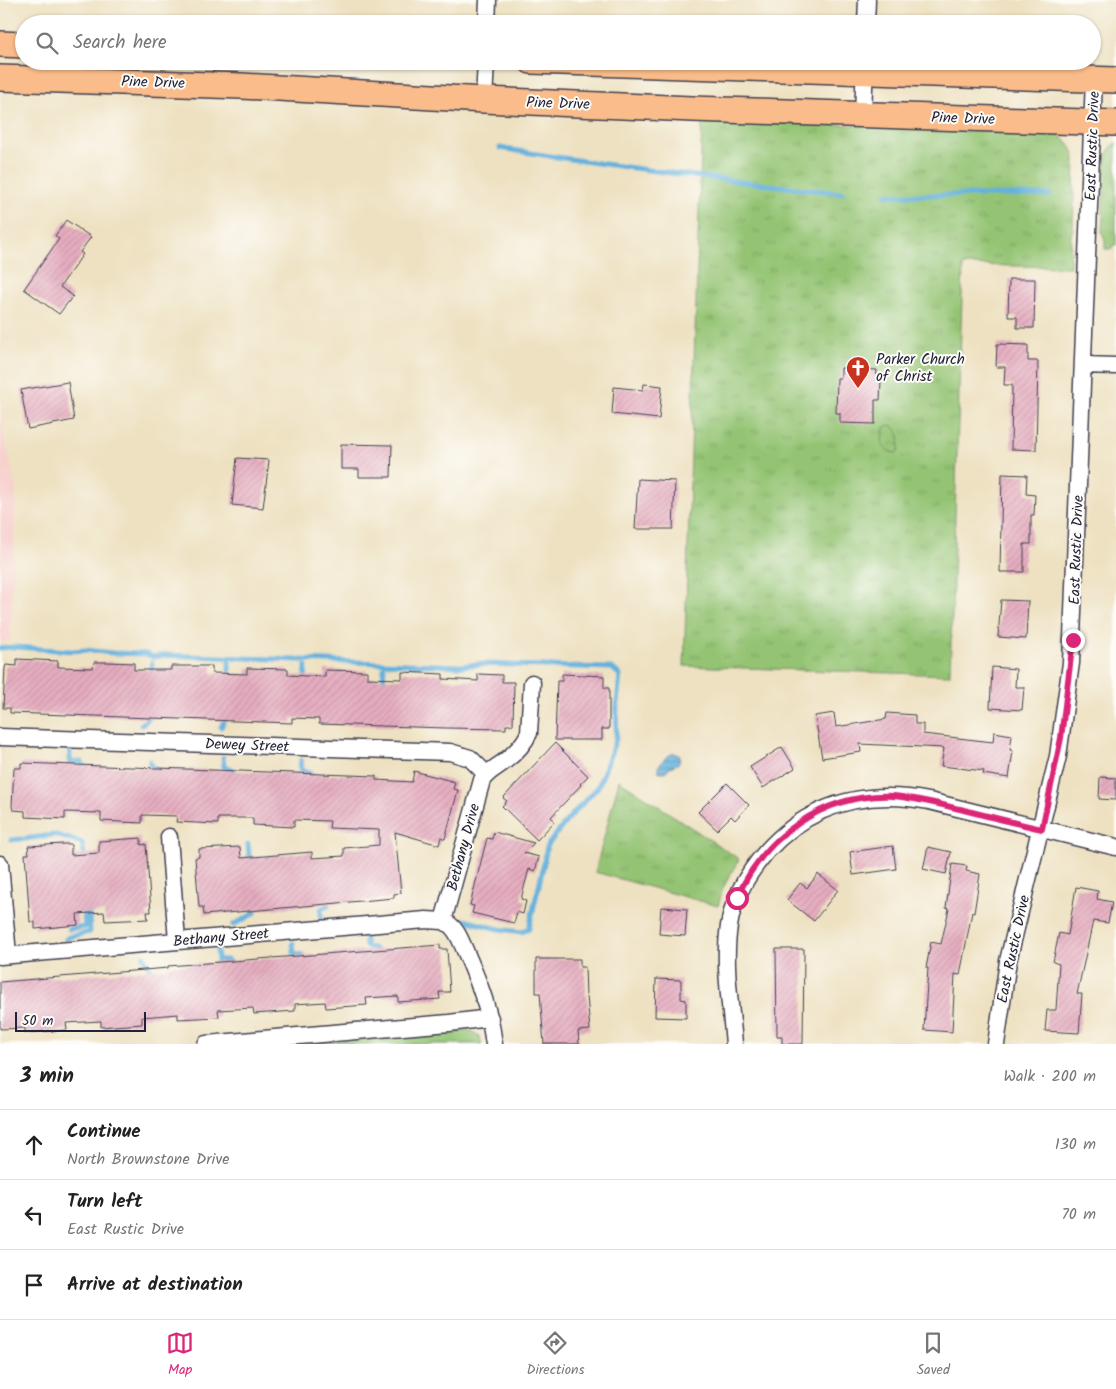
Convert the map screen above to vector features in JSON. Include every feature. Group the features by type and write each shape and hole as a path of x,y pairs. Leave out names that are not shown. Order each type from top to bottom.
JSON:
{"main road":[{"path":"0,44 15,45"},
{"path":"939,70 1105,79"},
{"name":"Pine Drive","path":"0,78 242,86 484,100 863,115 1104,122"}],"street":[{"path":"487,15 488,0"},
{"path":"866,15 867,0"},
{"path":"484,100 486,70"},
{"path":"863,115 865,70"},
{"name":"East Rustic Drive","path":"996,1044 1008,961 1042,829 1061,738 1071,663 1084,365 1104,122 1105,79"},
{"path":"1084,365 1116,366"},
{"path":"486,774 505,761 528,737 531,726 532,683"},
{"name":"Dewey Street","path":"0,737 450,752 470,758 486,774"},
{"name":"Bethany Drive","path":"443,921 479,788 486,774"},
{"path":"734,1044 727,960 731,916 740,891 754,867 776,841 795,825 818,812 840,803 861,798 890,796 928,801 1116,847"},
{"path":"169,837 178,941"},
{"path":"0,864 4,956"},
{"name":"Bethany Street","path":"4,956 426,920 443,921"},
{"path":"443,921 449,924 457,934 482,989 490,1018 494,1044"},
{"path":"206,1044 449,1024 490,1018"}],"shaded area":[{"path":"0,417 16,489 10,642 0,642"}],"green space":[{"path":"702,120 1050,132 1066,141 1073,152 1075,157 1070,267 963,265 950,675 684,666"},
{"path":"1116,142 1116,245 1112,245 1112,249 1105,249 1102,233 1105,165 1109,150"},
{"path":"891,425 899,436 899,450 896,453 887,450 882,443 884,428"},
{"path":"619,780 739,859 723,888 718,906 595,872"},
{"path":"464,1030 476,1034 482,1044 297,1044"}],"water":[{"path":"674,753 680,756 679,763 670,767 665,772 659,772 658,767 661,762"}],"building":[{"path":"66,220 91,237 80,252 83,254 60,287 73,296 59,314 24,289 59,239 55,236"},
{"path":"1009,279 1035,279 1034,328 1017,328 1017,317 1008,317"},
{"path":"997,344 1028,345 1028,361 1038,361 1036,450 1011,449 1012,385 1004,385 1005,367 996,367"},
{"name":"Parker Church of Christ","path":"841,368 877,370 876,380 881,380 880,400 875,400 875,424 840,423 840,413 836,413 837,378 841,378"},
{"path":"68,382 74,420 28,429 21,390"},
{"path":"644,384 662,386 659,419 612,414 614,387 643,390"},
{"path":"341,444 392,445 391,477 359,477 359,469 341,469"},
{"path":"237,458 269,460 263,508 232,505"},
{"path":"1002,474 1027,475 1026,494 1035,495 1034,515 1031,515 1031,544 1024,544 1024,572 1000,572"},
{"path":"638,479 675,481 673,529 635,529"},
{"path":"1001,600 1028,601 1026,639 998,637"},
{"path":"17,659 58,661 58,667 93,668 94,662 134,663 134,670 171,670 171,666 212,666 212,673 247,674 247,668 288,669 288,675 325,677 325,670 367,671 367,678 402,679 402,672 443,674 443,679 478,681 478,674 502,675 502,682 514,682 513,725 506,725 506,729 446,728 319,724 319,719 292,718 292,723 10,713 10,708 3,708 5,668 6,665 17,666"},
{"path":"992,667 1016,669 1015,687 1024,687 1022,710 990,708"},
{"path":"562,674 604,676 604,688 609,688 609,729 602,729 602,740 555,740 557,681 562,681"},
{"path":"834,713 836,727 886,719 887,713 915,715 915,724 923,724 923,734 993,742 994,732 1012,735 1010,750 1013,751 1009,778 983,774 984,771 941,766 944,748 860,744 861,752 822,758 815,716"},
{"path":"555,743 588,776 551,817 555,821 537,840 502,806 507,801 503,798"},
{"path":"782,747 795,768 763,788 750,767"},
{"path":"21,763 376,776 376,780 412,782 414,771 455,782 453,789 458,790 445,839 441,837 439,845 395,832 401,893 394,894 394,898 204,915 203,907 199,907 195,858 199,857 199,849 240,847 241,858 312,852 312,858 344,856 344,848 379,845 379,830 329,828 330,821 294,820 294,827 253,825 253,818 218,818 218,824 176,822 177,816 142,815 142,823 101,821 101,813 65,812 65,819 25,817 25,811 13,810 12,806 14,768 21,768"},
{"path":"1100,777 1116,778 1116,800 1099,799"},
{"path":"727,783 749,805 735,820 731,816 717,830 698,812"},
{"path":"494,832 534,843 524,853 539,857 535,871 529,869 521,899 526,901 523,914 517,912 514,923 472,913 474,906 470,905 487,838 492,839"},
{"path":"141,838 141,845 146,844 151,912 147,912 148,919 105,921 104,912 77,914 78,925 35,929 35,922 30,922 25,854 29,854 28,846 71,844 71,855 99,853 99,841"},
{"path":"893,846 896,869 853,875 850,852"},
{"path":"928,847 951,852 946,874 923,869"},
{"path":"952,864 967,866 966,871 980,874 974,913 972,912 960,975 955,974 952,1032 924,1030 928,968 926,968 931,942 941,944 949,909 946,908"},
{"path":"818,874 838,890 814,921 787,900 800,883 807,888"},
{"path":"1076,887 1098,891 1097,899 1112,902 1108,923 1093,921 1077,994 1082,994 1079,1033 1045,1031 1047,1010 1056,1010 1059,964 1053,962 1059,933 1068,935"},
{"path":"661,907 687,909 685,936 659,934"},
{"path":"440,945 440,949 447,949 450,992 439,992 440,999 398,1002 398,996 366,998 367,1005 326,1008 325,1002 295,1004 295,1011 254,1014 253,1008 218,1010 219,1017 178,1019 178,1014 142,1017 142,1024 101,1027 101,1021 66,1023 67,1030 25,1033 25,1028 0,1029 0,982 168,968 168,966"},
{"path":"776,949 804,949 803,1044 782,1044 782,1036 777,1036"},
{"path":"536,959 580,959 580,967 585,967 590,1030 578,1031 579,1044 544,1044 540,993 536,993"},
{"path":"656,979 681,980 681,999 686,1000 686,1018 655,1017"}],"waterway":[{"path":"500,148 671,173 843,193"},
{"path":"886,195 1050,195"},
{"path":"0,648 85,650 146,654 153,657 165,655 462,666 480,664 612,668 620,675 617,703"},
{"path":"152,663 152,675"},
{"path":"229,663 229,679"},
{"path":"305,681 306,666"},
{"path":"383,683 384,668"},
{"path":"606,766 616,739 617,706"},
{"path":"141,725 149,718 150,714"},
{"path":"221,727 227,715"},
{"path":"70,752 70,762 82,762 84,771"},
{"path":"223,757 224,767 232,769 236,776"},
{"path":"301,760 300,769 310,773 313,779"},
{"path":"150,761 150,765 160,772"},
{"path":"582,804 598,787 605,769"},
{"path":"570,817 580,806"},
{"path":"542,873 547,846 568,819"},
{"path":"25,839 53,835"},
{"path":"56,835 82,843 85,860"},
{"path":"11,840 21,839"},
{"path":"248,844 250,864"},
{"path":"538,890 541,876"},
{"path":"464,920 499,929 522,932 529,928 537,893"},
{"path":"233,925 255,913 256,905"},
{"path":"321,918 321,909 328,906"},
{"path":"69,929 85,927 83,907"},
{"path":"66,939 90,932 89,915"},
{"path":"365,937 366,946 375,949"},
{"path":"293,943 294,953 302,955"},
{"path":"217,950 218,960 227,960 232,965"},
{"path":"144,956 148,966 156,974"}],"place":[{"name":"Parker Church of Christ","path":"858,389"}],"route":[{"path":"737,898 744,882 754,867 782,835 802,820 818,812 861,798 890,796 918,799 1042,829 1061,738 1073,640"}]}
